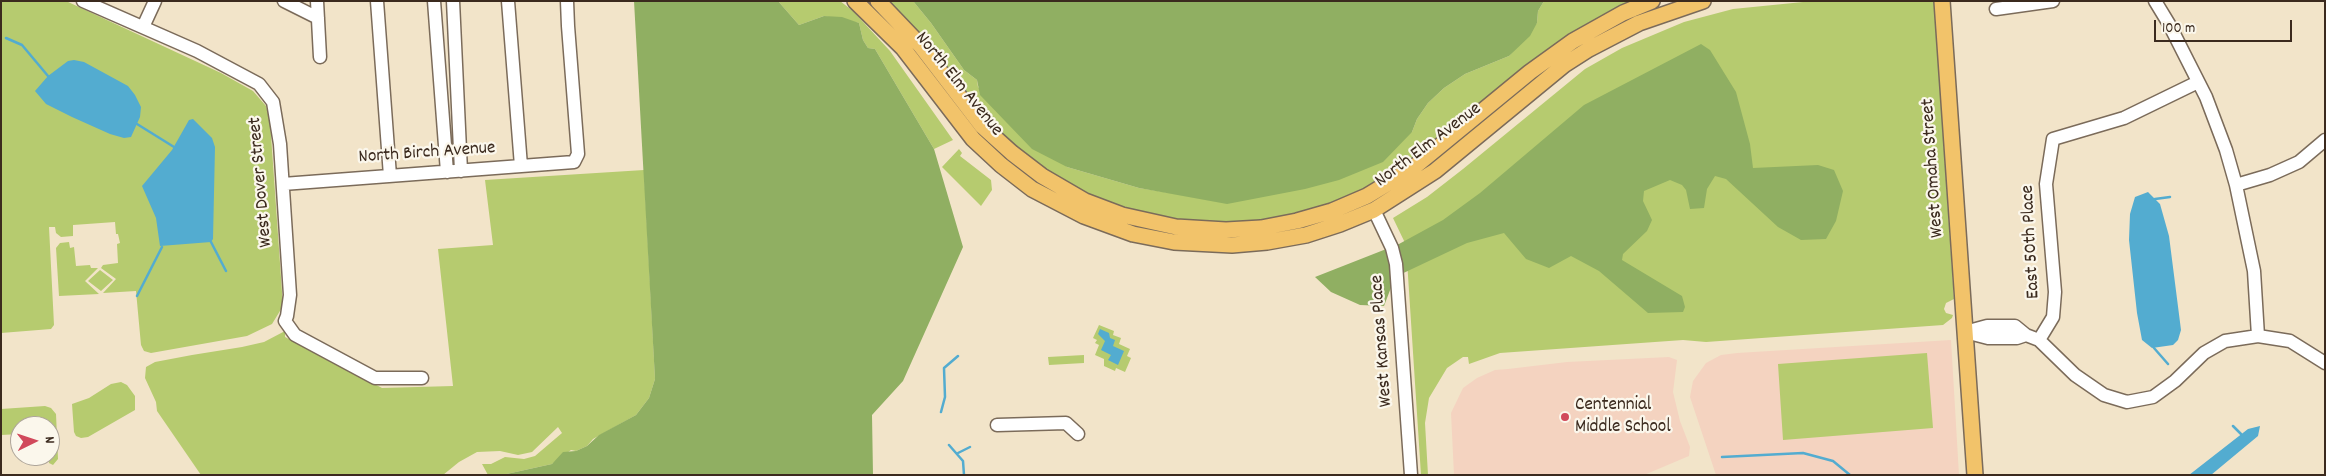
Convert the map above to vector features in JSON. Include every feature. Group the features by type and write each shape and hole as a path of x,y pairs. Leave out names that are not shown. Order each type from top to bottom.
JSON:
{"main road":[{"name":"North Elm Avenue","path":"855,1 903,48 948,109 973,139 1023,172"},
{"name":"North Elm Avenue","path":"878,1 920,46 971,113 1023,172 1050,199 1084,216 1133,234 1175,235 1232,245 1287,239 1340,224 1370,203 1398,178 1425,159 1553,55 1598,26 1652,1"},
{"name":"North Elm Avenue","path":"1370,203 1435,171 1540,84 1589,48 1639,23 1703,1"},
{"name":"West Omaha Street","path":"1942,1 1975,475"}],"street":[{"name":"West Dover Street","path":"83,1 197,51 259,84 273,102 280,144 290,295 288,316 285,321 295,335 375,378 422,378"},
{"path":"143,27 155,1"},
{"path":"284,1 318,18"},
{"path":"317,1 320,57"},
{"path":"376,1 390,176"},
{"path":"434,1 447,172"},
{"path":"452,1 460,170"},
{"path":"508,1 521,166"},
{"name":"North Birch Avenue","path":"283,184 574,162 578,154 567,1"},
{"path":"1996,9 2053,1"},
{"path":"2155,1 2198,82 2226,150 2236,185 2254,272 2258,336"},
{"name":"East 50th Place","path":"2039,340 2053,316 2055,292 2046,184 2054,139 2124,118 2198,82"},
{"path":"2236,185 2270,175 2299,162 2325,140"},
{"name":"West Kansas Place","path":"1370,203 1392,248 1396,264 1411,475"},
{"path":"1965,332 1988,338 2017,338 2026,335 2039,340 2074,375 2104,395 2127,402 2152,397 2175,381 2204,353 2225,341 2258,336 2290,342 2325,363"},
{"path":"997,425 1066,423 1078,434"}],"shaded area":[{"path":"1951,340 1959,475 1716,475 1690,397 1693,381 1706,363 1721,355 1737,353"},
{"name":"Centennial Middle School","path":"1669,357 1677,360 1673,392 1680,421 1690,447 1689,456 1644,475 1454,475 1451,413 1463,388 1477,378 1495,370 1567,362"}],"green space":[{"path":"1,1 66,1 221,73 253,91 266,106 270,121 283,306 272,324 247,336 151,353 144,351 141,345 136,291 103,293 116,279 101,268 103,265 118,263 117,244 120,243 118,234 116,234 115,222 73,225 73,236 61,237 56,233 55,227 49,227 54,325 51,329 1,333"},
{"path":"634,1 778,1 799,25 824,16 842,17 859,23 863,40 868,48 875,49 934,149 963,247 903,381 872,415 873,475 502,475 552,464 563,452 576,451 587,446 599,435 636,415 649,398 655,379"},
{"path":"778,1 840,1 853,11 890,51 953,140 934,149 875,49 868,48 863,40 859,23 824,16 799,25"},
{"path":"889,1 913,1 964,70 977,80 978,87 1067,167 1139,188 1170,193 1412,132 1417,119 1428,103 1444,88 1465,74 1509,56 1537,23 1538,11 1544,1 1634,1 1586,24 1562,40 1395,173 1379,183 1331,205 1289,216 1285,215 1285,217 1265,221 1217,224 1183,221 1127,209 1100,200 1060,179 1025,156 995,130 969,100 961,86 920,34"},
{"path":"913,1 1544,1 1538,11 1537,23 1530,36 1509,56 1465,74 1444,88 1428,103 1417,119 1412,132 1383,162 1339,180 1305,189 1227,204 1139,188 1067,167 1032,149 980,95 977,80 964,70"},
{"path":"1813,1 1934,1 1954,299 1946,303 1944,309 1946,313 1953,315 1952,318 1943,325 1706,342 1683,340 1500,353 1469,364 1468,357 1463,357 1447,368 1429,398 1425,423 1428,475 1421,475 1406,245 1393,218 1427,197 1585,69 1622,48 1684,22 1733,9"},
{"path":"1701,44 1710,50 1736,92 1750,144 1753,168 1818,165 1834,170 1843,191 1836,221 1826,239 1801,240 1778,227 1726,179 1715,176 1707,189 1704,208 1690,209 1686,190 1682,185 1670,180 1644,191 1643,201 1652,220 1647,231 1623,254 1622,260 1682,296 1685,307 1683,312 1648,313 1599,271 1571,256 1549,268 1526,259 1504,233 1467,243 1395,277 1384,306 1360,305 1331,292 1315,277 1399,244 1443,220 1480,193 1584,105"},
{"path":"959,149 962,153 960,156 991,180 992,190 981,206 942,167"},
{"path":"644,170 655,379 649,398 636,415 593,439 587,446 576,451 571,450 552,464 502,475 488,475 482,464 491,464 505,457 524,459 535,456 562,433 558,427 532,452 518,455 500,451 477,452 459,462 443,475 201,475 157,411 156,402 145,378 146,367 155,362 264,342 285,331 285,337 382,388 453,386 438,249 493,245 485,180"},
{"path":"69,242 70,248 74,247 76,266 90,265 91,268 98,268 85,281 99,294 59,296 56,248 60,243"},
{"path":"100,270 113,280 101,291 88,281"},
{"path":"1099,325 1114,331 1113,335 1121,338 1119,344 1130,349 1127,356 1131,358 1125,372 1116,368 1115,371 1104,366 1104,359 1095,355 1099,345 1095,343 1097,340 1093,338"},
{"path":"1927,353 1933,428 1783,440 1778,364"},
{"path":"1084,355 1084,363 1049,365 1048,357"},
{"path":"121,382 127,385 135,396 135,410 88,437 81,438 76,436 72,404 89,398 111,384"},
{"path":"45,406 51,408 56,416 10,416 10,435 1,435 1,409"}],"water":[{"path":"68,61 84,62 128,86 135,95 141,107 140,117 131,137 124,138 110,134 72,117 46,104 35,91 48,76"},
{"path":"193,119 212,138 215,147 213,239 211,242 160,246 156,218 142,186 172,150 189,120"},
{"path":"2148,192 2160,204 2169,236 2181,330 2178,340 2173,345 2152,348 2142,340 2129,240 2130,214 2135,197"},
{"path":"1100,329 1109,333 1110,338 1115,340 1113,346 1124,351 1118,365 1108,360 1111,355 1101,350 1105,341 1098,334"},
{"path":"2260,426 2258,436 2211,475 2189,475 2248,429"}],"waterway":[{"path":"6,38 22,45 48,76"},
{"path":"137,124 174,147"},
{"path":"2155,199 2170,197"},
{"path":"211,242 226,271"},
{"path":"137,296 162,247"},
{"path":"2154,348 2168,364"},
{"path":"941,412 945,397 944,368 958,356"},
{"path":"2233,426 2241,434"},
{"path":"949,445 963,461 964,475"},
{"path":"958,453 970,447"},
{"path":"1722,457 1803,453 1833,461 1850,475"}],"place":[{"name":"Centennial Middle School","path":"1565,417"}]}
